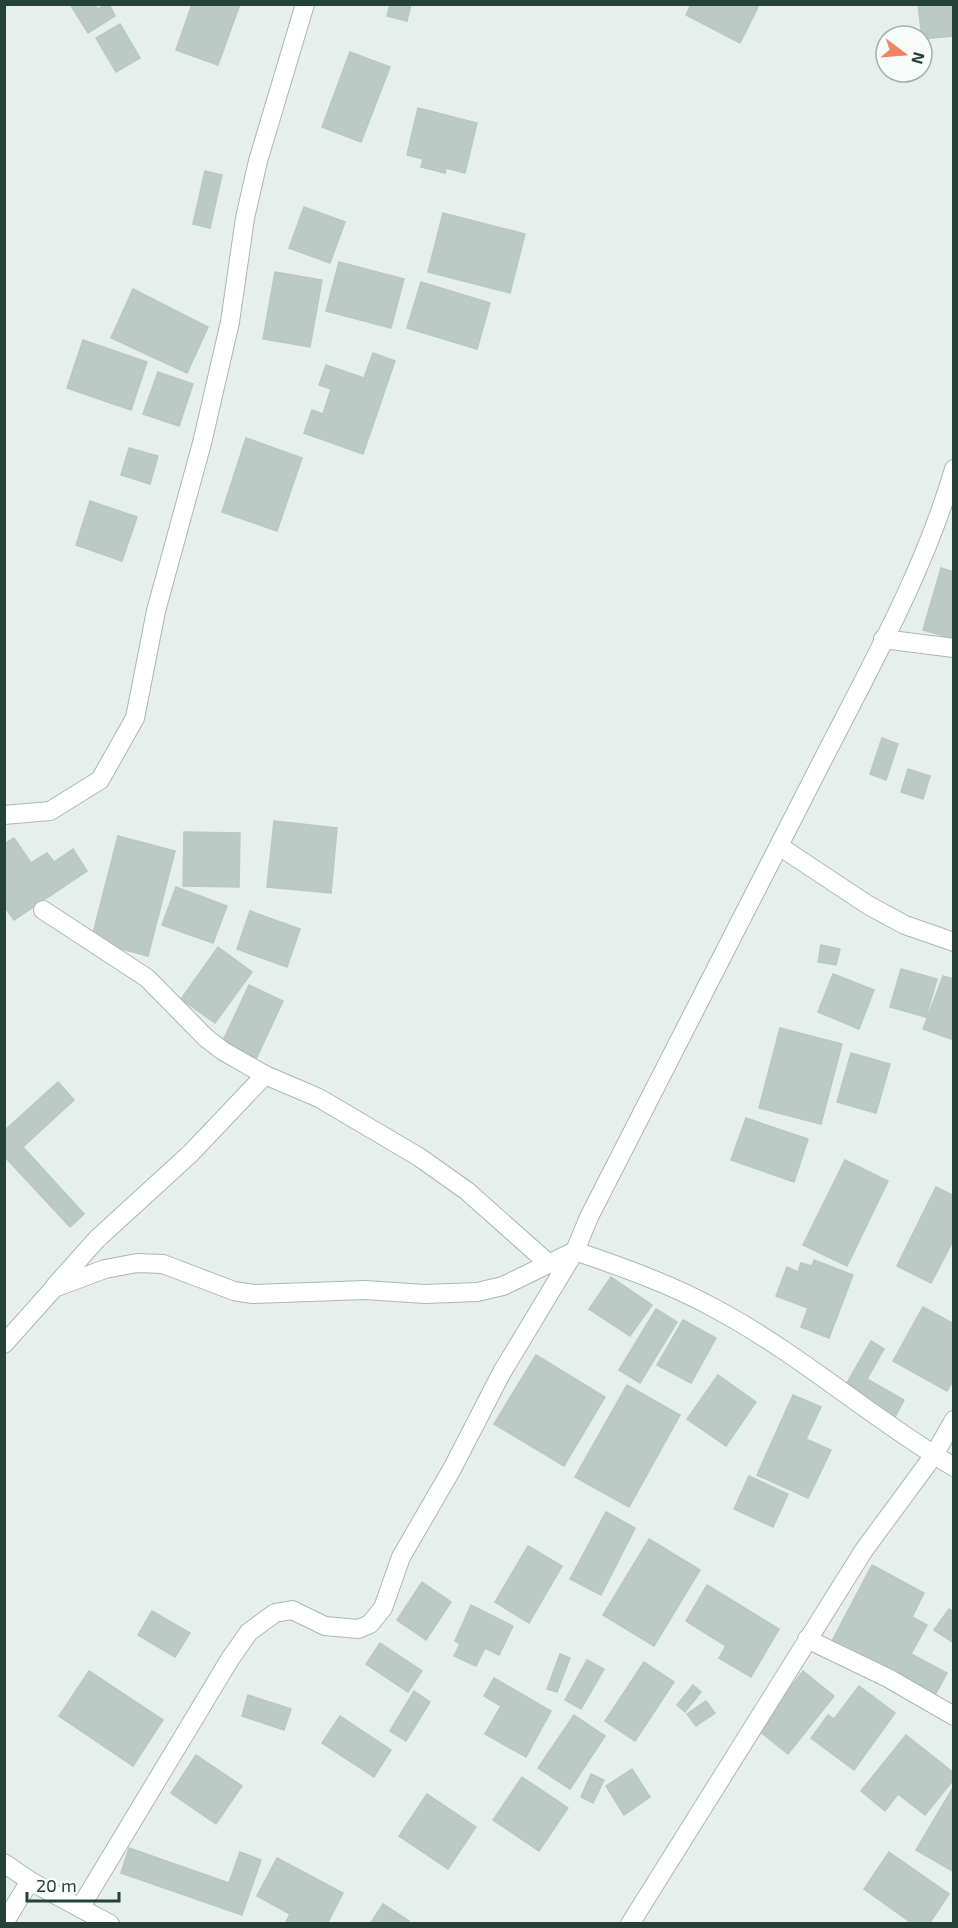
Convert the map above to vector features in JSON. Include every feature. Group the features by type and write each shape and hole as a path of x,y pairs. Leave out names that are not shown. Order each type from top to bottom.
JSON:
{"street":[{"path":"4,815 50,811 100,780 135,718 156,611 230,322 245,218 258,161 305,4"},
{"path":"80,1908 224,1668 249,1632 275,1613 292,1610 325,1626 358,1629 370,1624 383,1608 401,1557 452,1469 502,1372 575,1251 589,1217 883,639 944,501 954,468"},
{"path":"883,639 954,648"},
{"path":"779,846 868,906 905,925 954,942"},
{"path":"43,910 147,978 206,1038 223,1052 265,1075 319,1098 419,1156 467,1191 549,1264"},
{"path":"4,1344 97,1239 191,1153 265,1075"},
{"path":"54,1288 105,1269 137,1263 164,1264 234,1291 253,1294 365,1290 425,1294 477,1293 503,1286 575,1251 637,1272 714,1308 794,1357 954,1467"},
{"path":"630,1923 864,1550 934,1455 954,1420"},
{"path":"807,1639 888,1678 954,1716"},
{"path":"4,1863 30,1881 110,1923"},
{"path":"4,1923 30,1881"}],"building":[{"path":"70,4 95,4 97,9 109,4 115,16 88,33"},
{"path":"192,4 240,4 218,65 176,50"},
{"path":"390,4 411,4 407,21 387,16"},
{"path":"691,4 754,4 758,7 740,43 686,15"},
{"path":"918,4 954,4 954,36 934,38 934,24 920,24"},
{"path":"120,24 140,58 116,72 96,38"},
{"path":"350,52 390,67 361,142 322,127"},
{"path":"418,108 477,123 465,173 446,168 445,173 421,167 423,159 407,155"},
{"path":"205,171 222,175 210,228 193,224"},
{"path":"304,207 345,222 330,263 289,248"},
{"path":"443,213 525,234 510,293 428,272"},
{"path":"339,262 404,279 391,328 326,311"},
{"path":"275,272 322,280 310,347 263,339"},
{"path":"421,282 490,303 477,349 407,328"},
{"path":"133,289 208,327 187,373 111,338"},
{"path":"83,340 147,362 131,410 67,388"},
{"path":"373,353 395,361 363,454 304,433 312,410 323,414 331,389 319,385 326,365 364,378"},
{"path":"158,372 193,384 179,426 143,414"},
{"path":"246,438 302,458 277,531 222,512"},
{"path":"129,448 158,456 150,484 121,475"},
{"path":"90,501 137,517 122,561 76,545"},
{"path":"941,568 954,572 954,639 923,630"},
{"path":"882,738 898,744 886,780 870,774"},
{"path":"908,769 930,776 923,799 901,792"},
{"path":"274,821 337,828 331,893 267,887"},
{"path":"184,832 240,833 239,887 183,886"},
{"path":"118,836 175,851 148,956 91,941"},
{"path":"14,838 31,863 47,853 54,862 73,849 87,871 14,920 4,906 4,844"},
{"path":"176,887 227,906 213,943 162,925"},
{"path":"250,911 300,929 287,967 237,949"},
{"path":"821,945 840,949 836,965 818,962"},
{"path":"218,947 252,972 215,1023 181,999"},
{"path":"901,969 937,979 926,1017 890,1007"},
{"path":"833,974 874,990 859,1029 818,1012"},
{"path":"943,976 954,979 954,1040 923,1029"},
{"path":"249,985 283,1001 256,1059 222,1043"},
{"path":"780,1028 842,1044 821,1124 759,1108"},
{"path":"851,1053 890,1064 876,1113 837,1102"},
{"path":"58,1082 74,1100 23,1147 84,1214 70,1227 4,1156 4,1131"},
{"path":"746,1118 808,1139 794,1182 731,1160"},
{"path":"845,1160 888,1181 847,1266 803,1245"},
{"path":"936,1187 954,1196 954,1239 931,1283 897,1266"},
{"path":"814,1260 853,1275 829,1338 801,1327 808,1308 776,1296 787,1267 798,1272 801,1263 812,1266"},
{"path":"611,1277 652,1305 630,1336 589,1309"},
{"path":"923,1307 954,1324 954,1379 947,1391 893,1361"},
{"path":"656,1309 677,1322 640,1383 619,1370"},
{"path":"683,1320 716,1338 691,1383 657,1365"},
{"path":"871,1341 884,1349 867,1379 904,1400 895,1417 844,1388"},
{"path":"536,1355 605,1397 564,1466 494,1424"},
{"path":"718,1375 756,1402 726,1446 687,1419"},
{"path":"627,1385 680,1415 629,1507 575,1477"},
{"path":"793,1395 821,1407 806,1439 831,1450 808,1498 757,1475"},
{"path":"749,1476 788,1494 773,1527 734,1509"},
{"path":"606,1512 635,1528 601,1595 570,1579"},
{"path":"649,1539 700,1570 654,1646 603,1615"},
{"path":"528,1546 562,1566 529,1623 495,1602"},
{"path":"872,1565 924,1593 912,1617 927,1625 911,1654 947,1673 935,1695 832,1641"},
{"path":"422,1582 451,1602 426,1640 397,1620"},
{"path":"707,1585 779,1629 751,1677 719,1658 726,1646 686,1621"},
{"path":"471,1605 513,1626 499,1655 485,1648 476,1666 454,1656 460,1644 455,1641"},
{"path":"949,1609 954,1612 954,1643 934,1630"},
{"path":"152,1611 190,1633 175,1657 138,1635"},
{"path":"380,1643 422,1671 408,1692 366,1664"},
{"path":"560,1654 570,1658 557,1692 547,1689"},
{"path":"587,1660 604,1669 581,1709 565,1700"},
{"path":"644,1662 674,1682 635,1741 605,1721"},
{"path":"89,1671 163,1720 133,1766 59,1716"},
{"path":"803,1671 834,1696 788,1754 758,1730"},
{"path":"494,1678 551,1711 526,1757 485,1734 501,1706 484,1696"},
{"path":"693,1685 701,1692 685,1712 677,1705"},
{"path":"859,1686 895,1713 854,1770 811,1738 828,1715 834,1719"},
{"path":"414,1691 430,1702 406,1741 390,1731"},
{"path":"248,1695 291,1709 284,1730 242,1716"},
{"path":"706,1701 715,1713 696,1726 687,1714"},
{"path":"574,1715 605,1736 570,1789 538,1768"},
{"path":"340,1716 391,1750 374,1777 322,1743"},
{"path":"906,1735 954,1773 954,1779 925,1815 898,1794 885,1811 861,1791"},
{"path":"196,1755 242,1786 216,1824 171,1793"},
{"path":"632,1769 650,1797 624,1815 606,1786"},
{"path":"591,1774 604,1780 593,1803 581,1797"},
{"path":"522,1777 568,1808 539,1851 493,1820"},
{"path":"954,1786 954,1872 916,1850"},
{"path":"427,1794 476,1827 448,1869 399,1836"},
{"path":"129,1848 229,1883 240,1852 261,1860 242,1915 121,1873"},
{"path":"889,1852 949,1894 929,1924 913,1924 864,1889"},
{"path":"277,1858 343,1893 327,1924 289,1924 286,1922 290,1914 257,1896"},
{"path":"383,1904 409,1921 407,1924 370,1924"}]}
